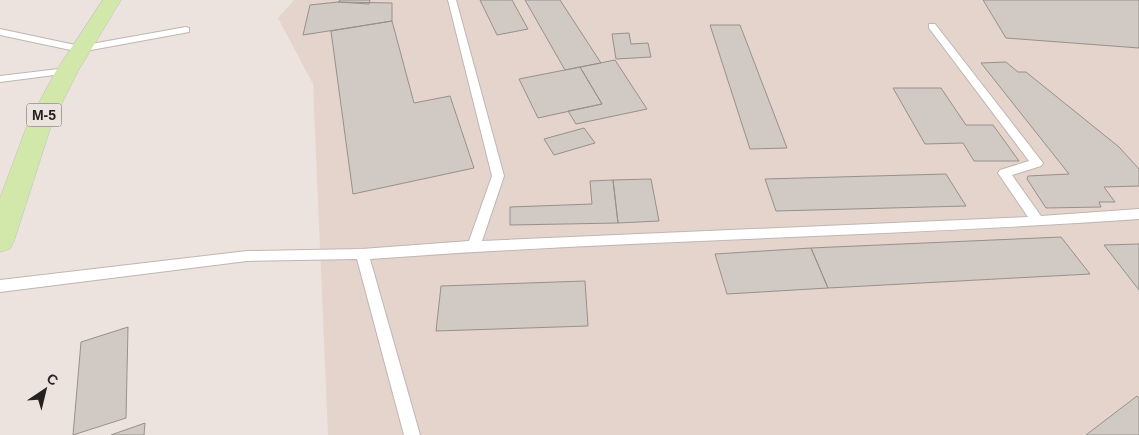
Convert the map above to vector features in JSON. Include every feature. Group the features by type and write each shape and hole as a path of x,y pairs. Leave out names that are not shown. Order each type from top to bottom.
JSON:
{"highway":[{"name":"М-5","path":"0,241 40,123 67,71 112,0"}],"lane":[{"path":"452,0 498,176 474,246"},
{"path":"932,26 1037,164 1004,173 1038,221"},
{"path":"0,32 80,49 186,30"},
{"path":"0,79 67,71"},
{"path":"0,286 247,256 362,254 474,246 1038,221 1139,214"},
{"path":"362,254 412,435"}],"shaded area":[{"path":"294,0 1139,0 1139,435 328,435 313,84 278,18"}],"building":[{"path":"340,0 370,0 369,4 338,2"},
{"path":"480,0 512,0 528,29 497,35"},
{"path":"525,0 560,0 601,63 565,70"},
{"path":"983,0 1139,0 1139,48 1006,38"},
{"path":"338,2 392,3 392,21 303,35 310,5"},
{"path":"392,21 414,103 450,96 474,168 353,194 331,31"},
{"path":"710,25 740,25 787,148 750,149"},
{"path":"629,33 631,44 648,43 651,57 616,59 612,34"},
{"path":"615,60 647,109 576,124 568,111 602,104 580,67"},
{"path":"1006,62 1018,72 1026,72 1119,147 1139,169 1139,186 1104,187 1115,202 1099,202 1101,207 1046,208 1027,179 1028,176 1069,174 981,63"},
{"path":"580,67 602,104 538,118 519,79"},
{"path":"893,88 941,88 966,125 993,125 1019,161 974,161 963,143 925,144"},
{"path":"584,128 595,143 554,155 544,139"},
{"path":"946,174 966,206 776,211 765,179"},
{"path":"651,179 659,221 618,223 613,180"},
{"path":"613,180 618,223 510,225 510,207 592,204 590,181"},
{"path":"1061,237 1090,274 828,288 811,248"},
{"path":"1139,244 1139,290 1104,245"},
{"path":"811,248 828,288 727,294 715,254"},
{"path":"585,281 588,326 436,331 441,286"},
{"path":"128,327 126,418 73,435 81,342"},
{"path":"1137,396 1139,398 1139,435 1086,435"},
{"path":"145,423 144,435 111,435"}]}
